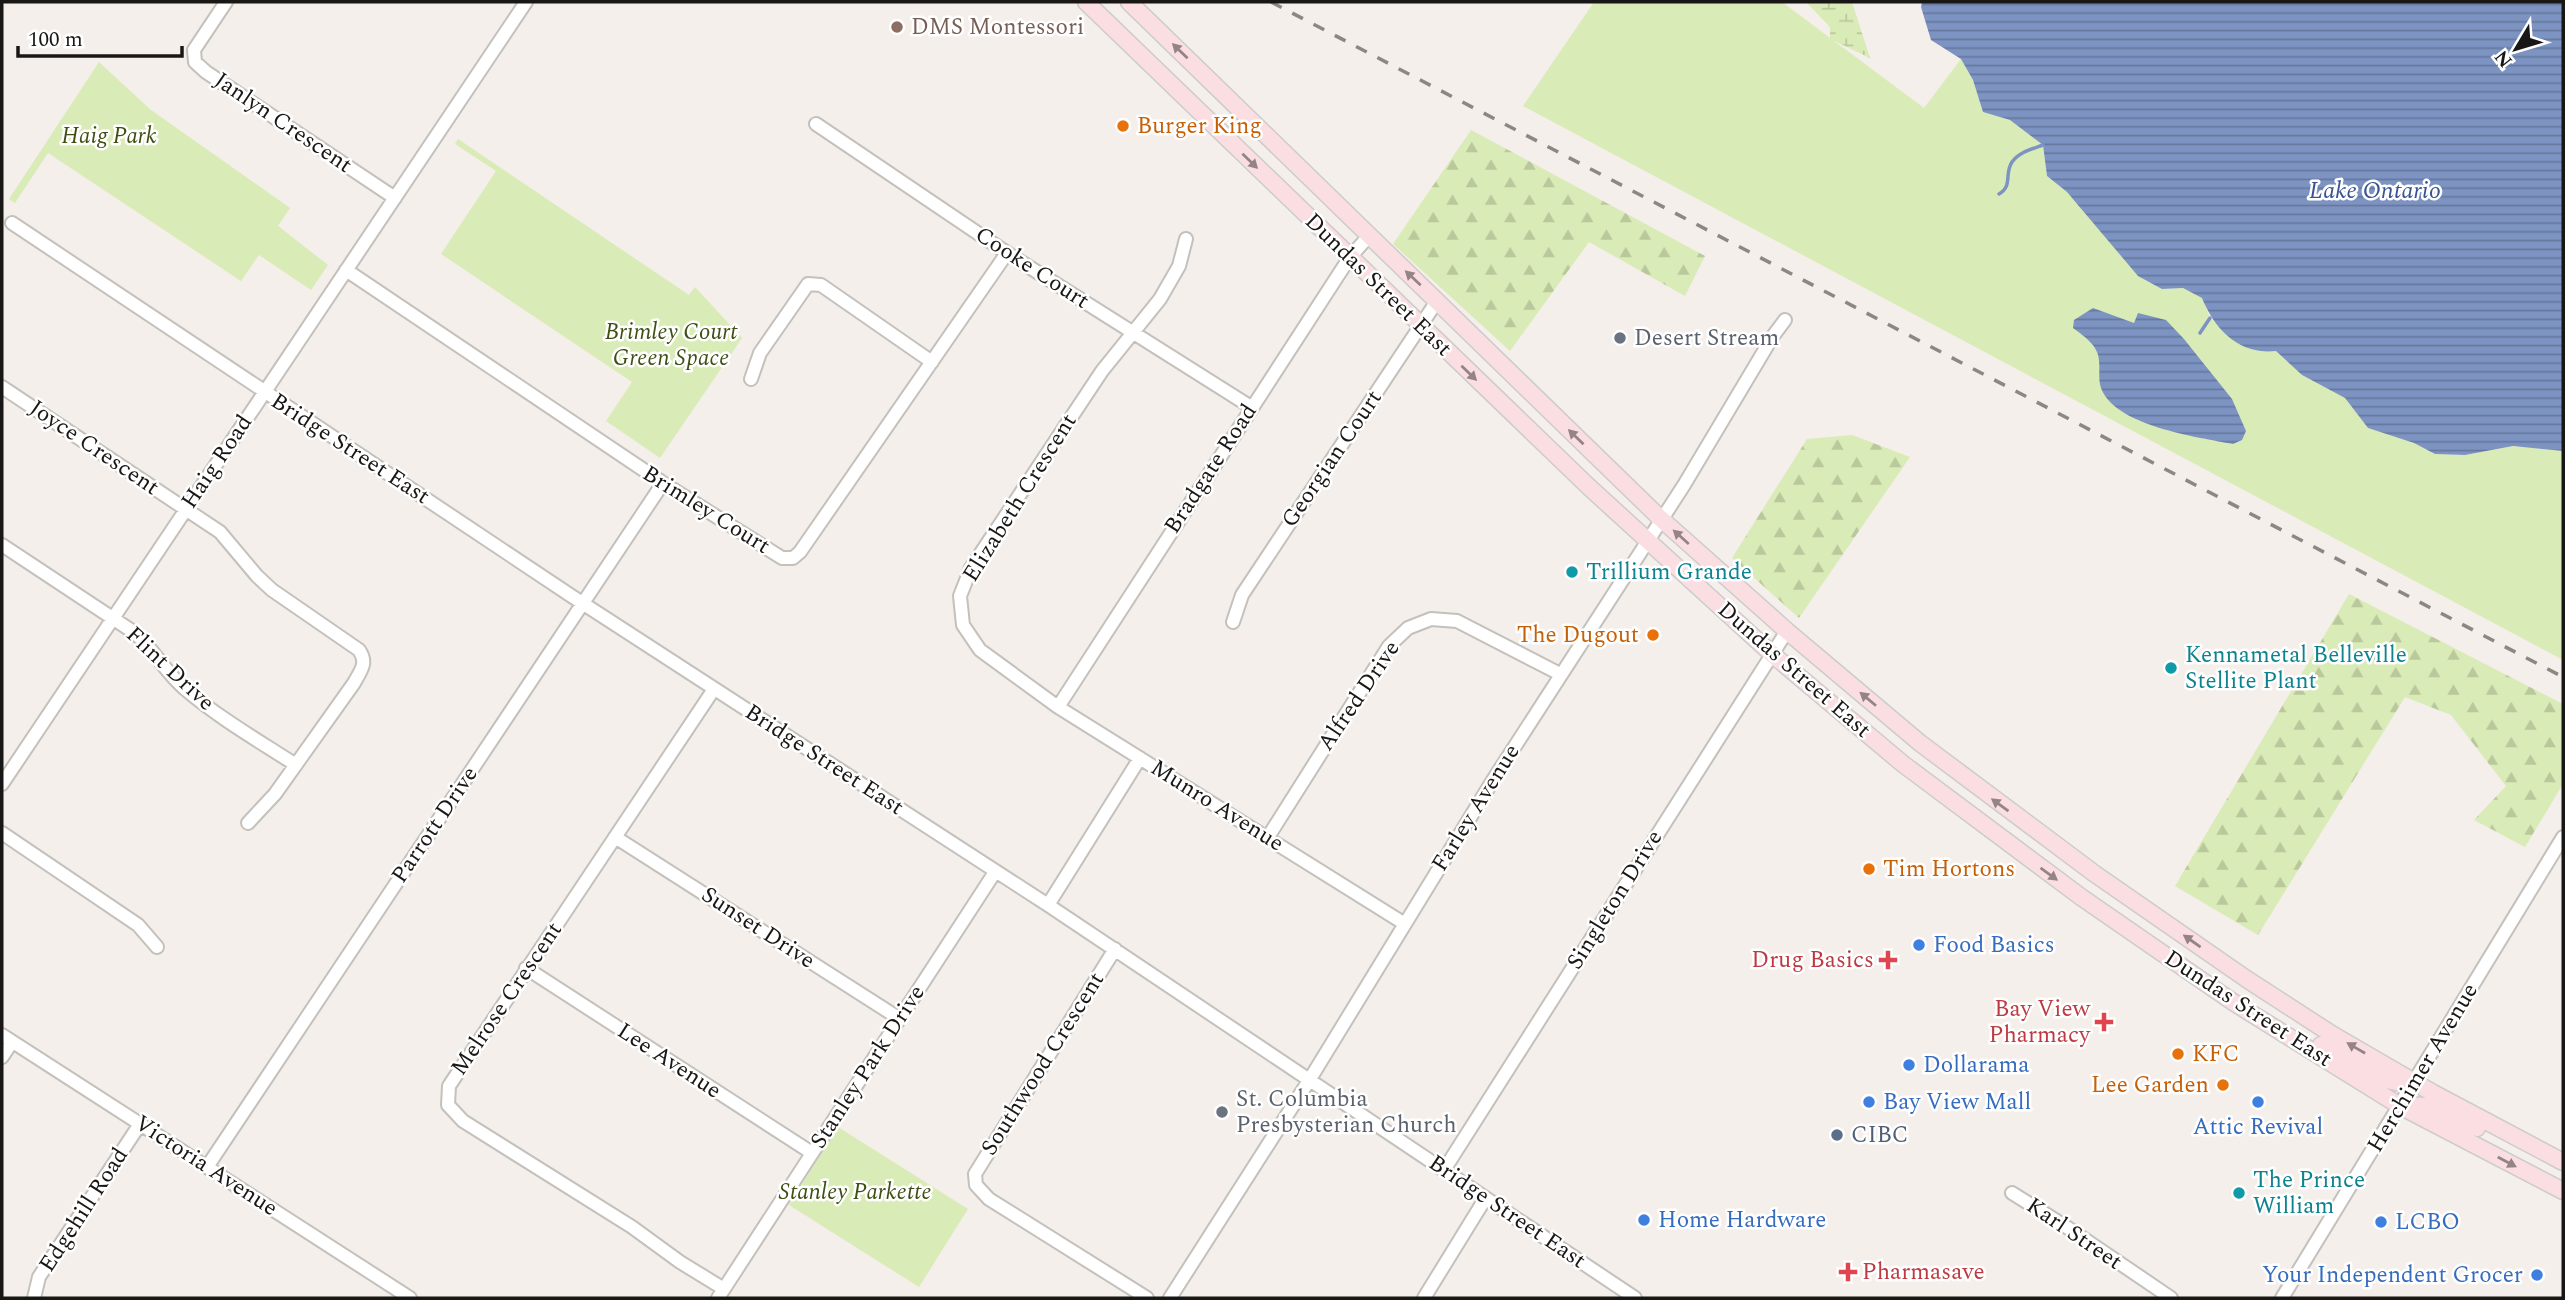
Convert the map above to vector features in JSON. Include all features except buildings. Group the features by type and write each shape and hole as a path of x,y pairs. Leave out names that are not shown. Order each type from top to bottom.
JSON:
{"main road":[{"name":"Dundas Street East","path":"1086,2 1589,487 1772,654 1903,764 1955,805 2188,972 2291,1039 2400,1106 2563,1191"},
{"name":"Dundas Street East","path":"1129,2 1660,518 1787,631 1920,743 2084,867 2260,987 2414,1082 2563,1162"},
{"path":"1183,97 1202,73"},
{"path":"1589,487 1607,467"},
{"path":"2291,1039 2321,1046 2395,1083 2414,1082"},
{"path":"2400,1106 2426,1105 2487,1133 2512,1136"}],"street":[{"name":"Janlyn Crescent","path":"226,2 194,50 195,62 395,198"},
{"name":"Haig Road","path":"2,784 526,2"},
{"name":"Cooke Court","path":"816,124 1007,253 1251,407"},
{"name":"Bridge Street East","path":"12,223 583,604 1115,949 1635,1298"},
{"name":"Bradgate Road","path":"1058,707 1350,257 1369,236"},
{"name":"Elizabeth Crescent","path":"1140,758 1058,707 980,650 964,625 960,596 971,568 1101,371 1133,334 1174,277 1186,239"},
{"name":"Brimley Court","path":"346,270 663,483 782,558 793,558 800,552 1007,253"},
{"path":"751,379 760,354 808,284 821,285 932,362"},
{"name":"Georgian Court","path":"1233,622 1242,594 1437,301"},
{"name":"Farley Avenue","path":"1170,1298 1310,1079 1560,674 1684,485 1785,320"},
{"name":"Joyce Crescent","path":"2,387 186,508 229,541 272,590 359,650 365,665 296,765"},
{"name":"Parrott Drive","path":"207,1167 663,483"},
{"name":"Flint Drive","path":"2,545 113,618 149,645 183,688 229,722 296,765"},
{"name":"Alfred Drive","path":"1268,837 1389,646 1408,628 1431,619 1457,621 1560,674"},
{"name":"Singleton Drive","path":"1444,1170 1787,631"},
{"name":"Melrose Crescent","path":"714,689 449,1086 448,1105 463,1121 632,1227 721,1294"},
{"name":"Munro Avenue","path":"1048,905 1140,758 1405,924"},
{"path":"248,823 262,810 296,765"},
{"path":"2,833 138,925 158,947"},
{"name":"Sunset Drive","path":"615,837 900,1019"},
{"name":"Herchimer Avenue","path":"2282,1298 2563,837"},
{"name":"Stanley Park Drive","path":"721,1294 995,872"},
{"name":"Southwood Crescent","path":"1115,949 975,1174 976,1185 989,1199 1147,1298"},
{"name":"Lee Avenue","path":"526,968 811,1153"},
{"path":"2,1057 7,1039"},
{"name":"Victoria Avenue","path":"7,1039 410,1298"},
{"name":"Edgehill Road","path":"34,1298 39,1277 140,1124"},
{"name":"Karl Street","path":"2012,1193 2171,1298"},
{"path":"1424,1298 1485,1199"}],"green space":[{"path":"1594,2 1782,2 1924,108 1961,59 1973,80 1983,112 2010,120 2043,145 2047,176 2067,192 2162,289 2183,288 2203,298 2210,318 2263,352 2276,350 2302,375 2345,398 2368,428 2414,443 2435,454 2465,455 2513,446 2563,451 2563,660 1523,106"},
{"path":"1806,2 1852,2 1870,58 1830,39 1830,27"},
{"name":"Haig Park","path":"99,62 151,110 290,208 278,226 328,265 311,290 259,255 241,281 48,153 15,203 9,199"},
{"path":"1471,130 1705,256 1685,296 1589,242 1510,351 1393,244"},
{"name":"Brimley Court Green Space","path":"458,139 689,295 695,287 742,338 660,458 606,421 632,382 441,254 496,171 455,144"},
{"path":"1852,435 1910,457 1799,618 1732,558 1807,439"},
{"path":"2349,594 2563,704 2563,784 2525,847 2474,820 2506,786 2451,715 2405,697 2258,935 2175,886"},
{"name":"Stanley Parkette","path":"838,1127 968,1209 919,1287 789,1205"}],"water":[{"name":"Lake Ontario","path":"1922,2 2563,2 2563,451 2513,446 2465,455 2435,454 2414,443 2368,428 2345,398 2302,375 2276,351 2251,349 2230,338 2207,310 2202,298 2183,288 2162,289 2138,276 2067,192 2047,176 2043,145 2010,120 1983,112 1973,80 1961,59 1931,40 1921,7"},
{"path":"2093,308 2134,323 2138,313 2166,320 2232,399 2246,431 2242,440 2233,444 2159,428 2122,412 2109,401 2100,385 2096,351 2090,342 2073,328 2074,320"}],"waterway":[{"path":"1999,194 2006,187 2012,162 2026,151 2043,145"},
{"path":"2200,333 2210,318"}],"railway":[{"path":"1271,2 2563,677"}],"place":[{"name":"DMS Montessori","path":"897,27"},
{"name":"Burger King","path":"1123,126"},
{"name":"Desert Stream","path":"1620,338"},
{"name":"Trillium Grande","path":"1572,572"},
{"name":"The Dugout","path":"1653,635"},
{"name":"Kennametal Belleville Stellite Plant","path":"2171,668"},
{"name":"Tim Hortons","path":"1869,869"},
{"name":"Food Basics","path":"1919,945"},
{"name":"Drug Basics","path":"1888,960"},
{"name":"Bay View Pharmacy","path":"2104,1022"},
{"name":"KFC","path":"2178,1054"},
{"name":"Dollarama","path":"1909,1065"},
{"name":"Lee Garden","path":"2223,1085"},
{"name":"Bay View Mall","path":"1869,1102"},
{"name":"Attic Revival","path":"2258,1102"},
{"name":"St. Columbia Presbysterian Church","path":"1222,1112"},
{"name":"CIBC","path":"1837,1135"},
{"name":"The Prince William","path":"2239,1193"},
{"name":"Home Hardware","path":"1644,1220"},
{"name":"LCBO","path":"2381,1222"},
{"name":"Pharmasave","path":"1848,1272"},
{"name":"Your Independent Grocer","path":"2537,1275"}]}
